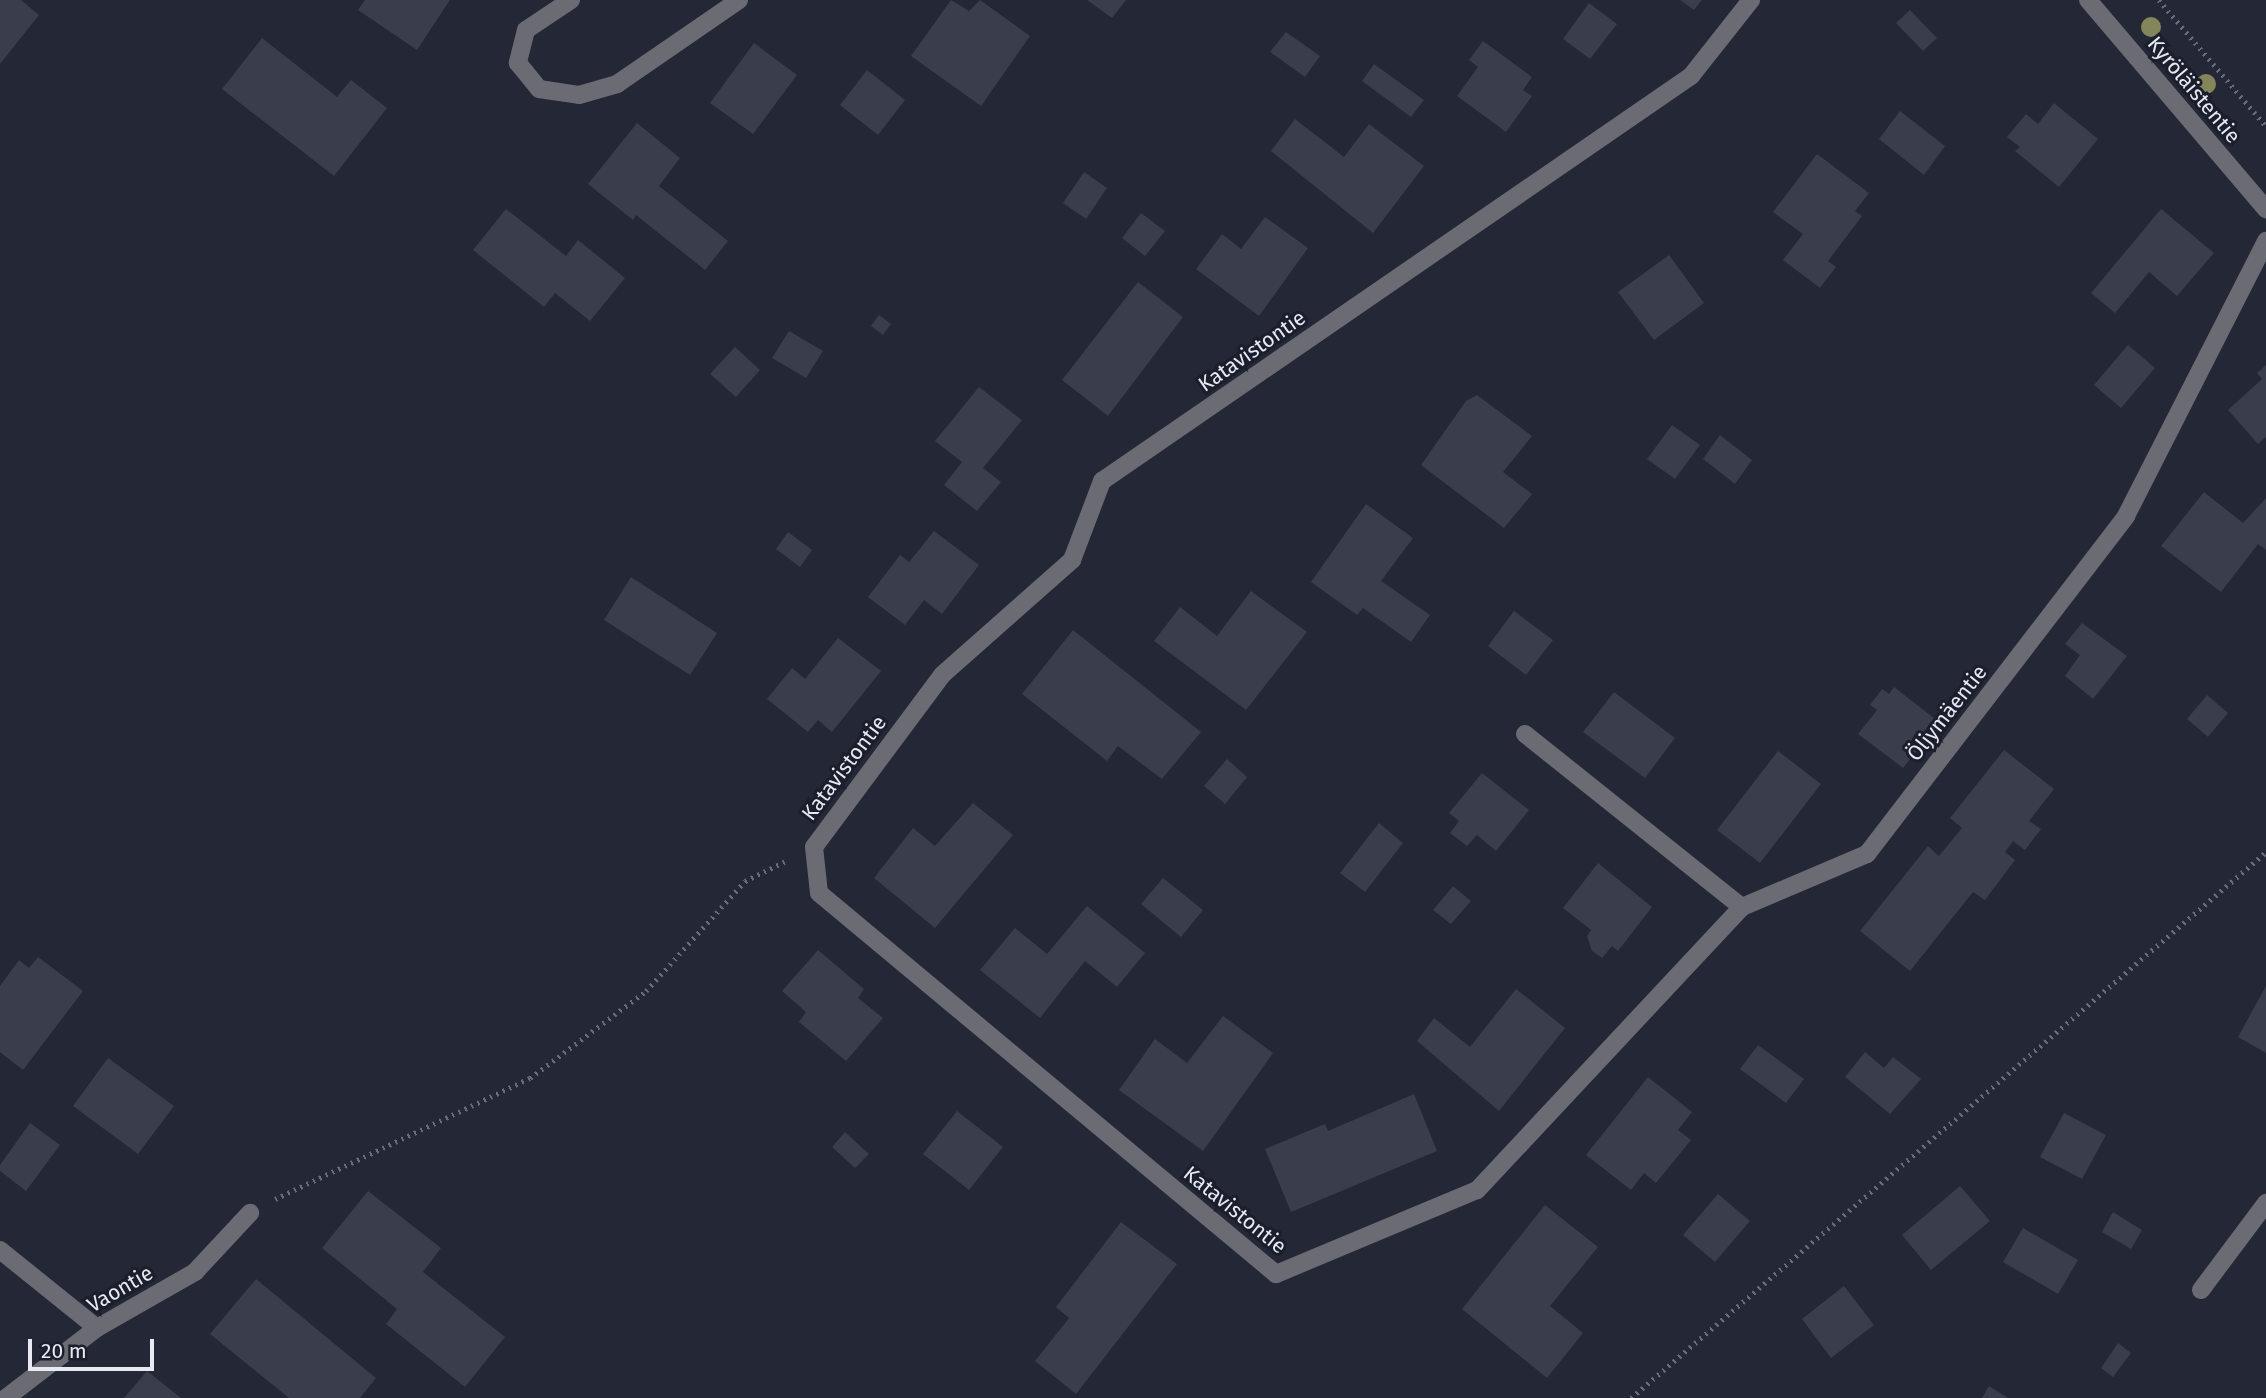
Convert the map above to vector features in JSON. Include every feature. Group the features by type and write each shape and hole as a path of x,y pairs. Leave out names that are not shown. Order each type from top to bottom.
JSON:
{"street":[{"path":"571,0 526,30 518,63 539,89 579,95 617,84 739,0"},
{"name":"Katavistontie","path":"1742,907 1477,1190 1276,1274 819,893 814,847 942,675 1072,560 1102,481 1691,76 1751,0"},
{"name":"Kyröläistentie","path":"2088,0 2266,209"},
{"name":"Öljymäentie","path":"1742,907 1867,854 2126,516 2266,241"},
{"path":"1525,734 1742,907"},
{"path":"2201,1290 2266,1203"},
{"name":"Vaontie","path":"6,1398 96,1328 195,1272 250,1213"},
{"path":"0,1250 96,1328"}],"path":[{"path":"2159,0 2266,126"},
{"path":"250,1213 296,1186 530,1078 646,991 745,881 814,847"},
{"path":"1631,1398 2266,852"}],"building":[{"path":"0,0 21,0 39,15 0,64"},
{"path":"365,0 450,0 417,50 358,10"},
{"path":"951,0 969,11 980,0 1030,36 981,106 911,56"},
{"path":"1087,0 1126,0 1112,18"},
{"path":"1680,0 1702,0 1694,10"},
{"path":"1589,3 1617,24 1590,59 1563,39"},
{"path":"1910,10 1937,38 1923,51 1896,23"},
{"path":"1286,32 1320,56 1305,77 1270,52"},
{"path":"262,38 337,97 351,80 387,108 334,176 222,89"},
{"path":"1483,41 1532,77 1523,90 1532,96 1506,132 1457,96 1478,67 1469,60"},
{"path":"754,43 797,75 753,134 710,103"},
{"path":"1374,64 1424,100 1411,117 1362,81"},
{"path":"867,70 905,100 878,135 840,105"},
{"path":"2054,103 2098,139 2059,187 2015,151 2020,147 2007,137 2026,114 2038,124"},
{"path":"1900,111 1945,146 1924,175 1879,139"},
{"path":"1295,119 1344,157 1369,124 1424,166 1373,233 1271,151"},
{"path":"637,123 680,158 659,186 728,241 705,270 636,215 633,220 588,184"},
{"path":"1817,154 1869,193 1855,211 1862,216 1828,261 1836,267 1820,288 1783,260 1803,234 1773,212"},
{"path":"1084,172 1107,188 1086,219 1063,203"},
{"path":"506,209 566,256 578,240 625,278 590,321 555,293 544,307 473,250"},
{"path":"2161,209 2214,253 2177,296 2149,272 2115,313 2091,293"},
{"path":"1141,213 1165,231 1145,256 1122,238"},
{"path":"1265,217 1308,248 1259,316 1196,269 1222,234 1241,249"},
{"path":"1669,255 1704,303 1654,340 1618,292"},
{"path":"1138,282 1183,317 1108,416 1062,380"},
{"path":"879,315 891,324 883,335 871,326"},
{"path":"789,331 823,351 806,378 772,358"},
{"path":"2128,345 2155,368 2121,408 2094,385"},
{"path":"735,347 760,370 736,397 710,374"},
{"path":"2266,365 2266,437 2258,444 2228,410 2262,379 2257,373"},
{"path":"979,387 1022,420 983,468 1001,482 977,511 944,485 962,462 935,441"},
{"path":"1477,395 1532,436 1503,472 1532,494 1504,528 1421,465 1466,401"},
{"path":"1672,425 1700,445 1675,479 1647,459"},
{"path":"1720,435 1752,460 1735,484 1703,459"},
{"path":"2204,492 2243,523 2266,498 2266,550 2258,544 2221,592 2161,546"},
{"path":"1366,504 1413,538 1381,581 1430,615 1411,642 1363,608 1357,615 1311,582"},
{"path":"934,531 979,565 942,614 924,600 905,625 868,597 900,555 909,562"},
{"path":"788,532 812,550 800,567 776,549"},
{"path":"631,577 717,633 690,675 604,620"},
{"path":"1251,591 1307,632 1246,710 1154,641 1180,607 1217,636"},
{"path":"1514,611 1553,640 1526,675 1488,646"},
{"path":"2082,623 2127,656 2093,699 2065,676 2080,655 2065,644"},
{"path":"1073,630 1201,732 1162,779 1118,746 1107,761 1022,694"},
{"path":"838,638 881,671 832,732 818,720 808,732 767,699 792,668 805,679"},
{"path":"1894,687 1939,722 1903,768 1858,734 1877,710 1870,705 1882,689 1889,694"},
{"path":"1614,692 1675,738 1645,778 1583,732"},
{"path":"2207,695 2228,713 2208,737 2187,719"},
{"path":"2004,750 2054,789 2029,821 2041,829 2025,850 2013,841 2005,852 2015,860 1985,900 1973,892 1910,971 1860,931 1928,846 1939,856 1962,828 1950,818"},
{"path":"1778,751 1821,784 1760,863 1717,830"},
{"path":"1227,759 1247,777 1225,804 1204,786"},
{"path":"1482,773 1529,810 1496,851 1477,835 1467,846 1450,833 1459,821 1449,813"},
{"path":"973,803 1013,835 935,928 874,878 913,828 935,846"},
{"path":"1379,823 1403,843 1365,892 1340,873"},
{"path":"1598,863 1652,907 1618,951 1612,946 1602,958 1592,951 1587,936 1591,930 1563,908"},
{"path":"1163,878 1203,910 1181,937 1141,904"},
{"path":"1453,886 1471,901 1451,924 1433,910"},
{"path":"1087,906 1145,953 1117,987 1085,961 1040,1018 980,970 1015,928 1047,954"},
{"path":"818,950 864,989 858,998 883,1018 846,1061 799,1022 806,1012 782,991"},
{"path":"38,957 83,991 23,1070 0,1052 0,986 19,960 29,968"},
{"path":"2266,986 2266,1053 2238,1037"},
{"path":"1516,989 1565,1028 1499,1111 1417,1041 1434,1018 1470,1047"},
{"path":"1223,1016 1273,1053 1203,1151 1119,1090 1155,1039 1187,1063"},
{"path":"1758,1045 1804,1079 1786,1103 1740,1069"},
{"path":"1865,1052 1884,1068 1893,1057 1921,1079 1890,1114 1845,1077"},
{"path":"108,1058 174,1106 138,1154 73,1106"},
{"path":"1648,1077 1692,1112 1678,1130 1691,1140 1656,1183 1644,1173 1631,1190 1586,1155"},
{"path":"1414,1094 1437,1151 1291,1212 1265,1149 1325,1124 1328,1131"},
{"path":"957,1111 1003,1147 969,1190 923,1154"},
{"path":"2064,1113 2106,1135 2082,1179 2040,1157"},
{"path":"30,1123 60,1145 26,1191 0,1171 0,1165"},
{"path":"845,1132 869,1154 855,1168 832,1147"},
{"path":"1960,1186 1990,1221 1931,1270 1902,1235"},
{"path":"368,1191 441,1248 423,1272 505,1337 465,1387 386,1324 397,1309 322,1248"},
{"path":"1718,1194 1750,1221 1715,1262 1683,1235"},
{"path":"1545,1205 1598,1247 1550,1306 1583,1333 1547,1378 1462,1309"},
{"path":"2113,1212 2142,1230 2131,1249 2102,1232"},
{"path":"1121,1222 1177,1264 1076,1394 1035,1361 1069,1318 1056,1307"},
{"path":"2023,1228 2078,1260 2058,1294 2003,1262"},
{"path":"256,1279 376,1378 360,1398 289,1398 210,1334"},
{"path":"1844,1286 1874,1325 1831,1358 1802,1319"},
{"path":"2118,1343 2131,1353 2113,1377 2101,1368"},
{"path":"147,1371 181,1398 124,1398"},
{"path":"1989,1386 2008,1398 1982,1398"}]}
